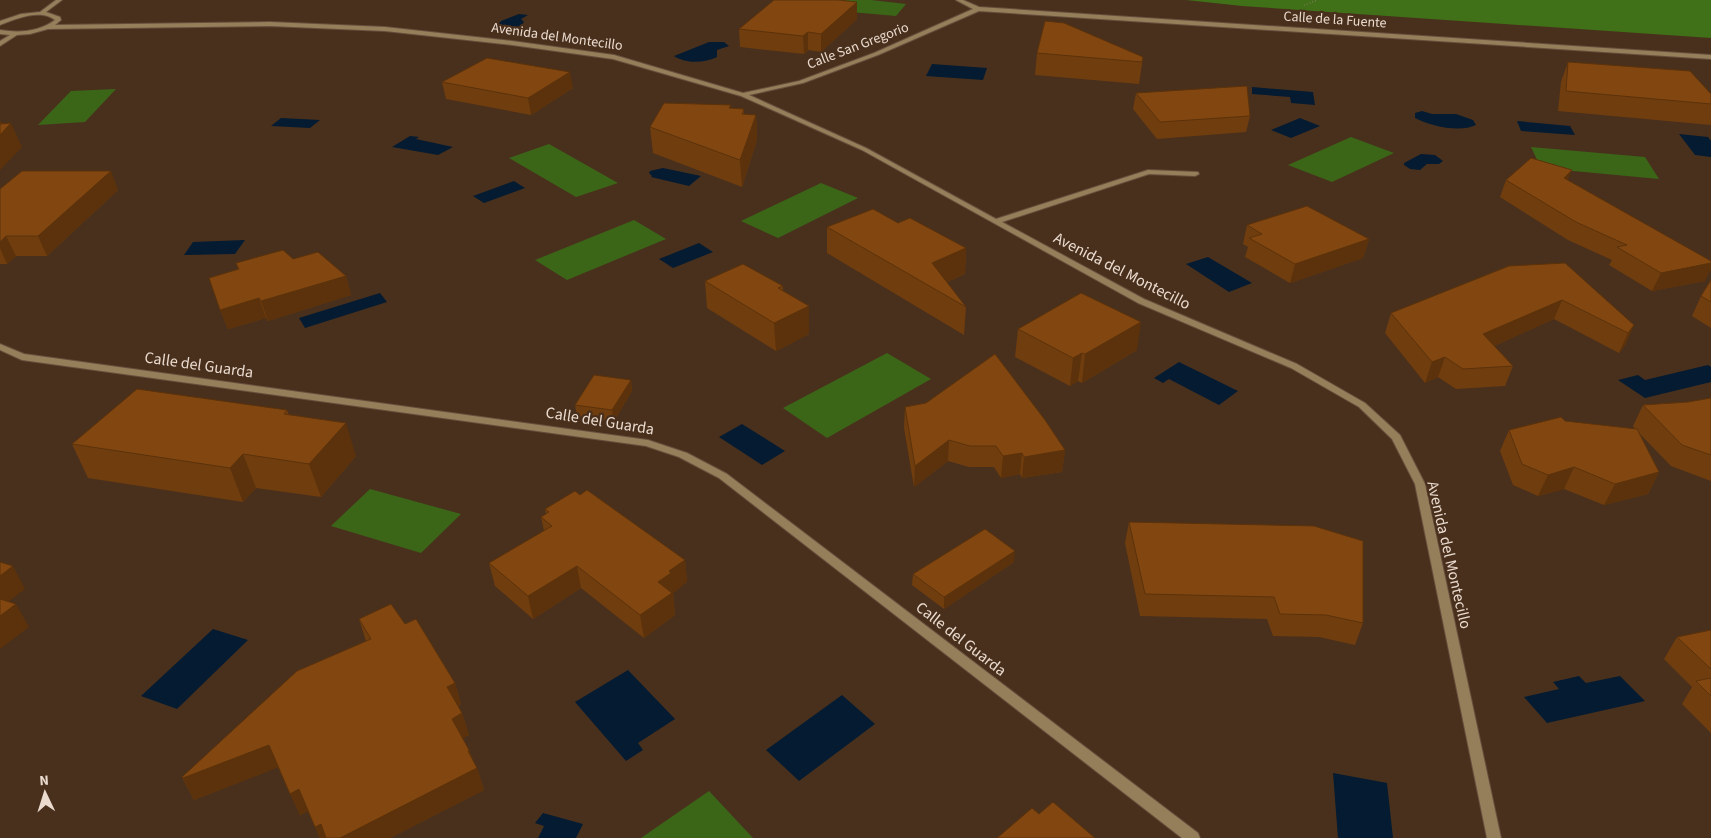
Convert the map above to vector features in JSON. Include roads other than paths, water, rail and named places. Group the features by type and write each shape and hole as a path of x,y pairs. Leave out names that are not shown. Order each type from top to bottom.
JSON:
{"street":[{"path":"0,23 15,17 40,14 59,0"},
{"name":"Calle de la Fuente","path":"959,0 978,9 1711,57"},
{"name":"Calle San Gregorio","path":"743,95 801,82 876,54 978,9"},
{"name":"Avenida del Montecillo","path":"40,14 53,15 58,20 80,25"},
{"path":"0,32 16,33 47,26 58,20"},
{"name":"Avenida del Montecillo","path":"47,26 270,24 394,30 614,57 743,95 864,149 1141,301 1294,366 1362,405 1396,437 1420,484 1494,838"},
{"path":"0,44 16,33"},
{"path":"995,222 1148,172 1195,174"},
{"name":"Calle del Guarda","path":"0,347 22,357 648,443 683,455 723,476 1193,838"}],"water":[{"path":"519,14 528,15 521,19 524,22 519,27 503,29 496,27 501,21"},
{"path":"709,42 724,42 729,46 717,50 717,57 707,61 696,62 679,59 674,56"},
{"path":"932,64 987,68 983,80 926,76"},
{"path":"1252,87 1313,92 1315,105 1291,103 1290,97 1252,94"},
{"path":"1422,111 1432,114 1456,114 1473,120 1476,125 1454,128 1429,124 1415,118 1415,113"},
{"path":"281,118 320,120 310,128 271,126"},
{"path":"1300,118 1320,126 1291,138 1271,130"},
{"path":"1517,121 1570,126 1575,135 1521,131"},
{"path":"1679,134 1708,137 1711,141 1711,157 1695,155"},
{"path":"410,136 453,147 438,155 392,147"},
{"path":"1421,154 1435,155 1443,161 1439,164 1427,164 1420,170 1410,169 1404,165 1404,163"},
{"path":"663,168 701,176 689,186 651,177 650,171"},
{"path":"514,181 525,188 484,203 473,196"},
{"path":"245,240 235,254 184,255 193,242"},
{"path":"699,243 713,252 673,268 659,259"},
{"path":"1208,257 1252,283 1229,292 1186,264"},
{"path":"380,293 387,302 305,328 299,318"},
{"path":"1179,362 1238,391 1219,405 1169,379 1163,383 1154,378"},
{"path":"1708,365 1711,367 1711,382 1645,398 1618,380 1638,375 1645,380"},
{"path":"742,424 785,451 762,465 719,437"},
{"path":"213,629 248,640 177,709 141,696"},
{"path":"628,670 675,719 638,743 643,750 626,761 575,702"},
{"path":"1579,676 1586,683 1620,676 1645,701 1547,723 1524,697 1559,689 1553,682"},
{"path":"842,695 875,724 799,781 766,750"},
{"path":"1333,773 1387,783 1393,838 1338,838"},
{"path":"543,813 583,824 576,838 538,838 544,826 535,823"}]}
